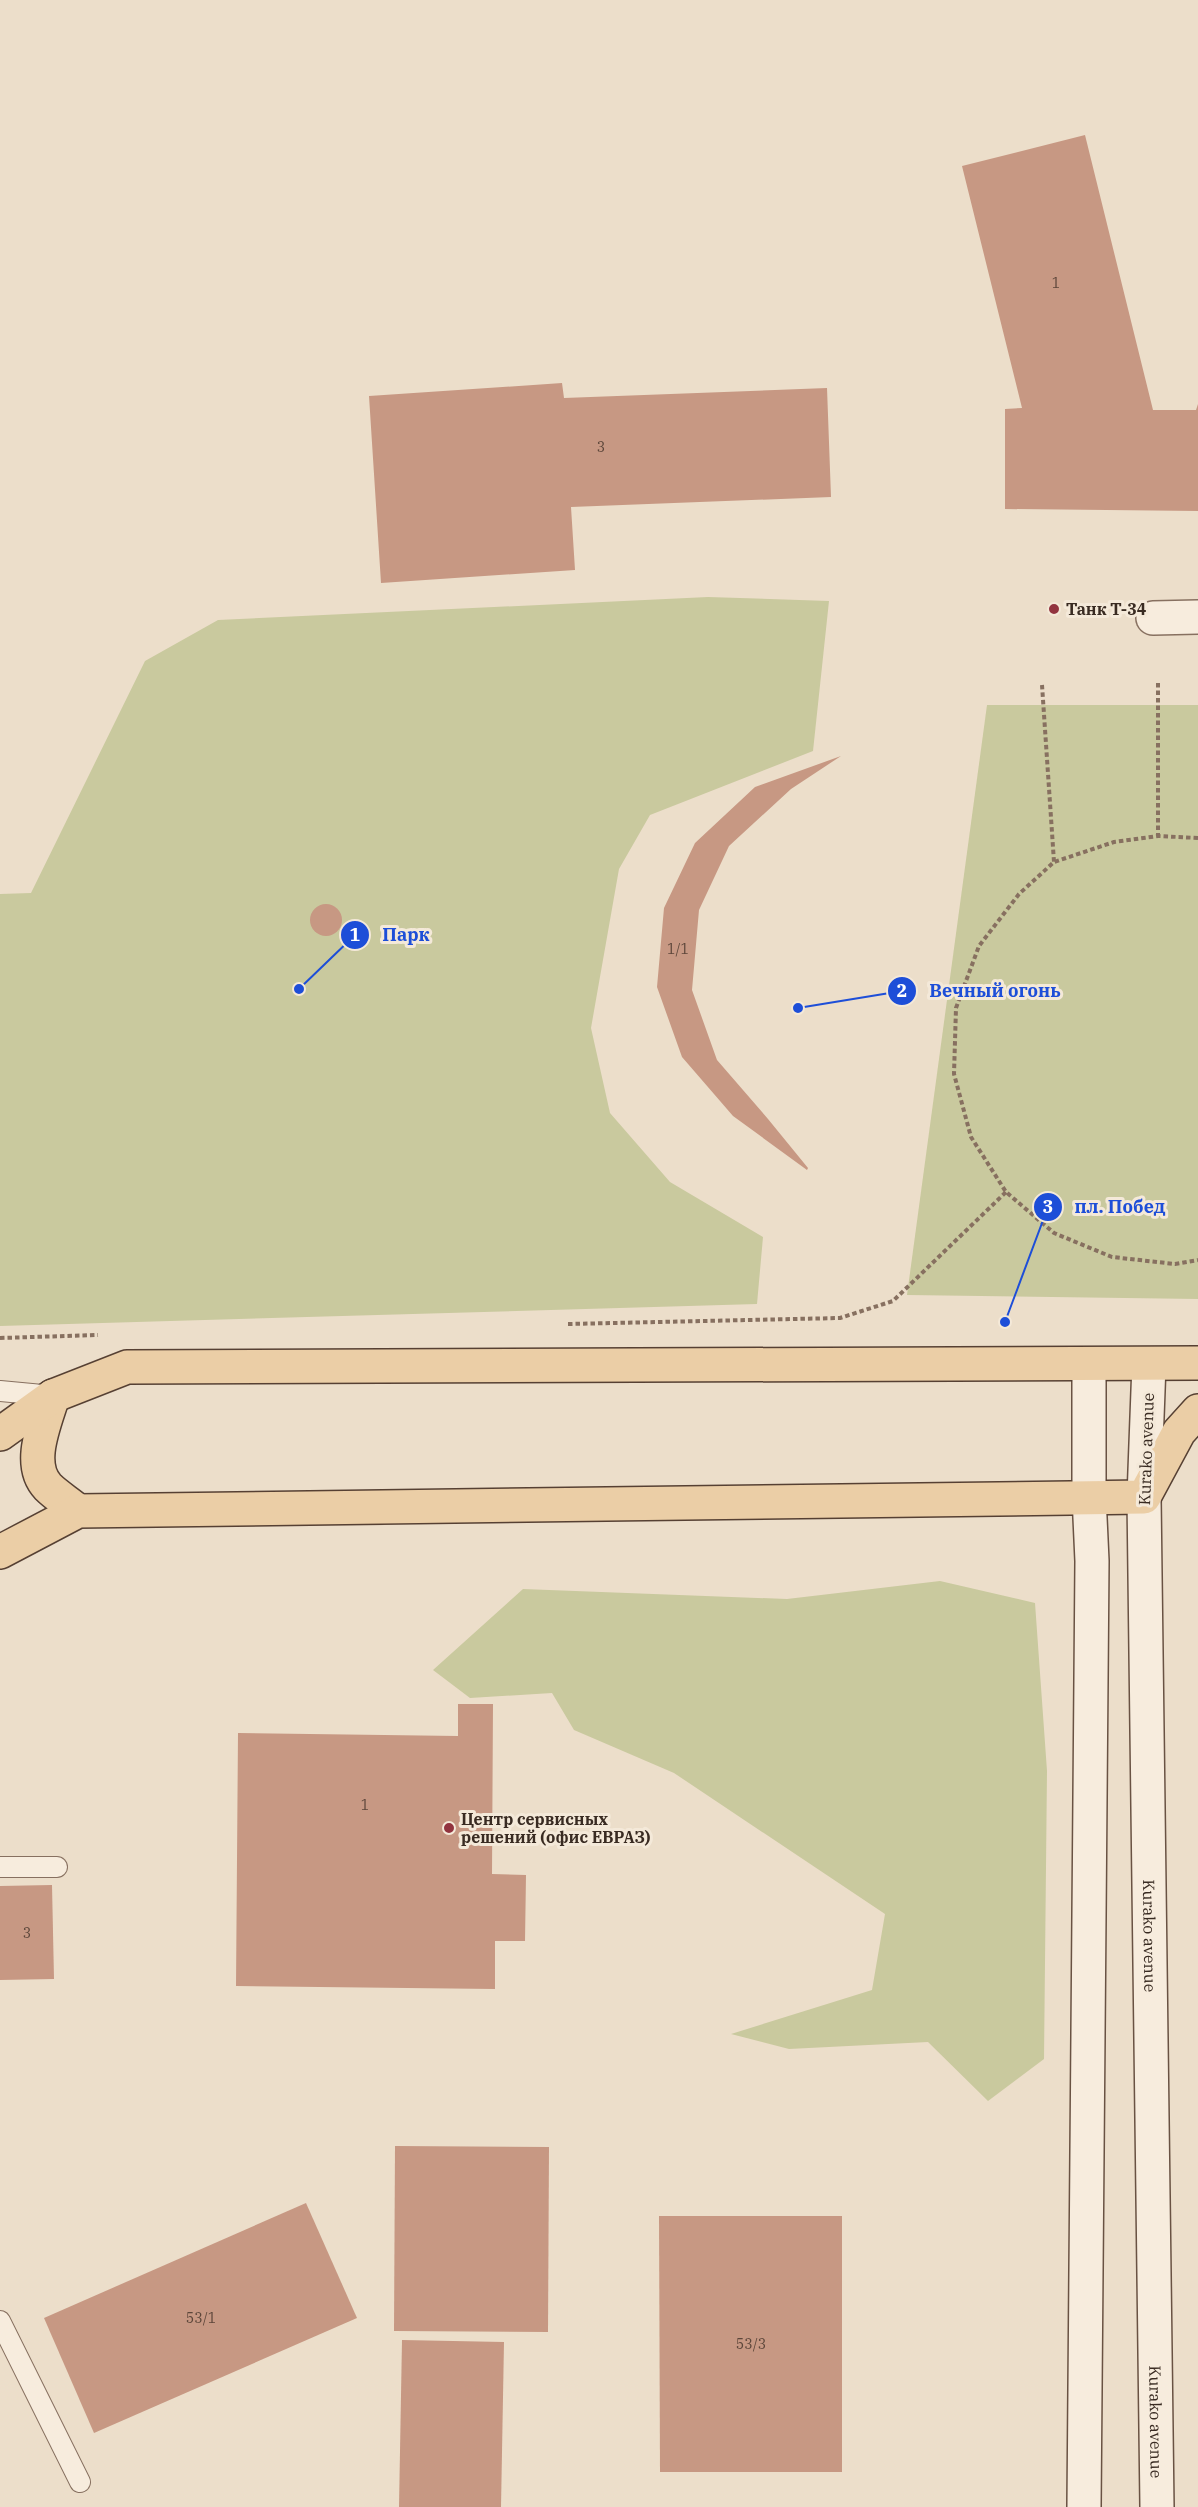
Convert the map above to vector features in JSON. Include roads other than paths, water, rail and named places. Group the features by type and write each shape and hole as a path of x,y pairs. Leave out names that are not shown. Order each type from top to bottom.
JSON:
{"main road":[{"path":"1153,618 1198,617"},
{"path":"0,1434 52,1396 127,1367 1198,1363"},
{"name":"Kurako avenue","path":"1149,1364 1144,1497 1157,2507"},
{"path":"1084,2507 1092,1573 1089,1496 1089,1365"},
{"path":"52,1396 38,1451 40,1473 47,1486 78,1511"},
{"path":"0,1552 78,1511 1144,1497 1179,1432 1198,1411"}],"lane":[{"path":"0,1391 52,1396"},
{"path":"0,1867 57,1867"},
{"path":"0,2321 80,2482"}],"place":[{"name":"Танк Т-34","path":"1054,609"},
{"name":"Парк","path":"299,989"},
{"name":"Вечный огонь","path":"798,1008"},
{"name":"пл. Побед","path":"1005,1322"},
{"name":"Центр сервисных решений (офис ЕВРАЗ)","path":"449,1828"}]}
